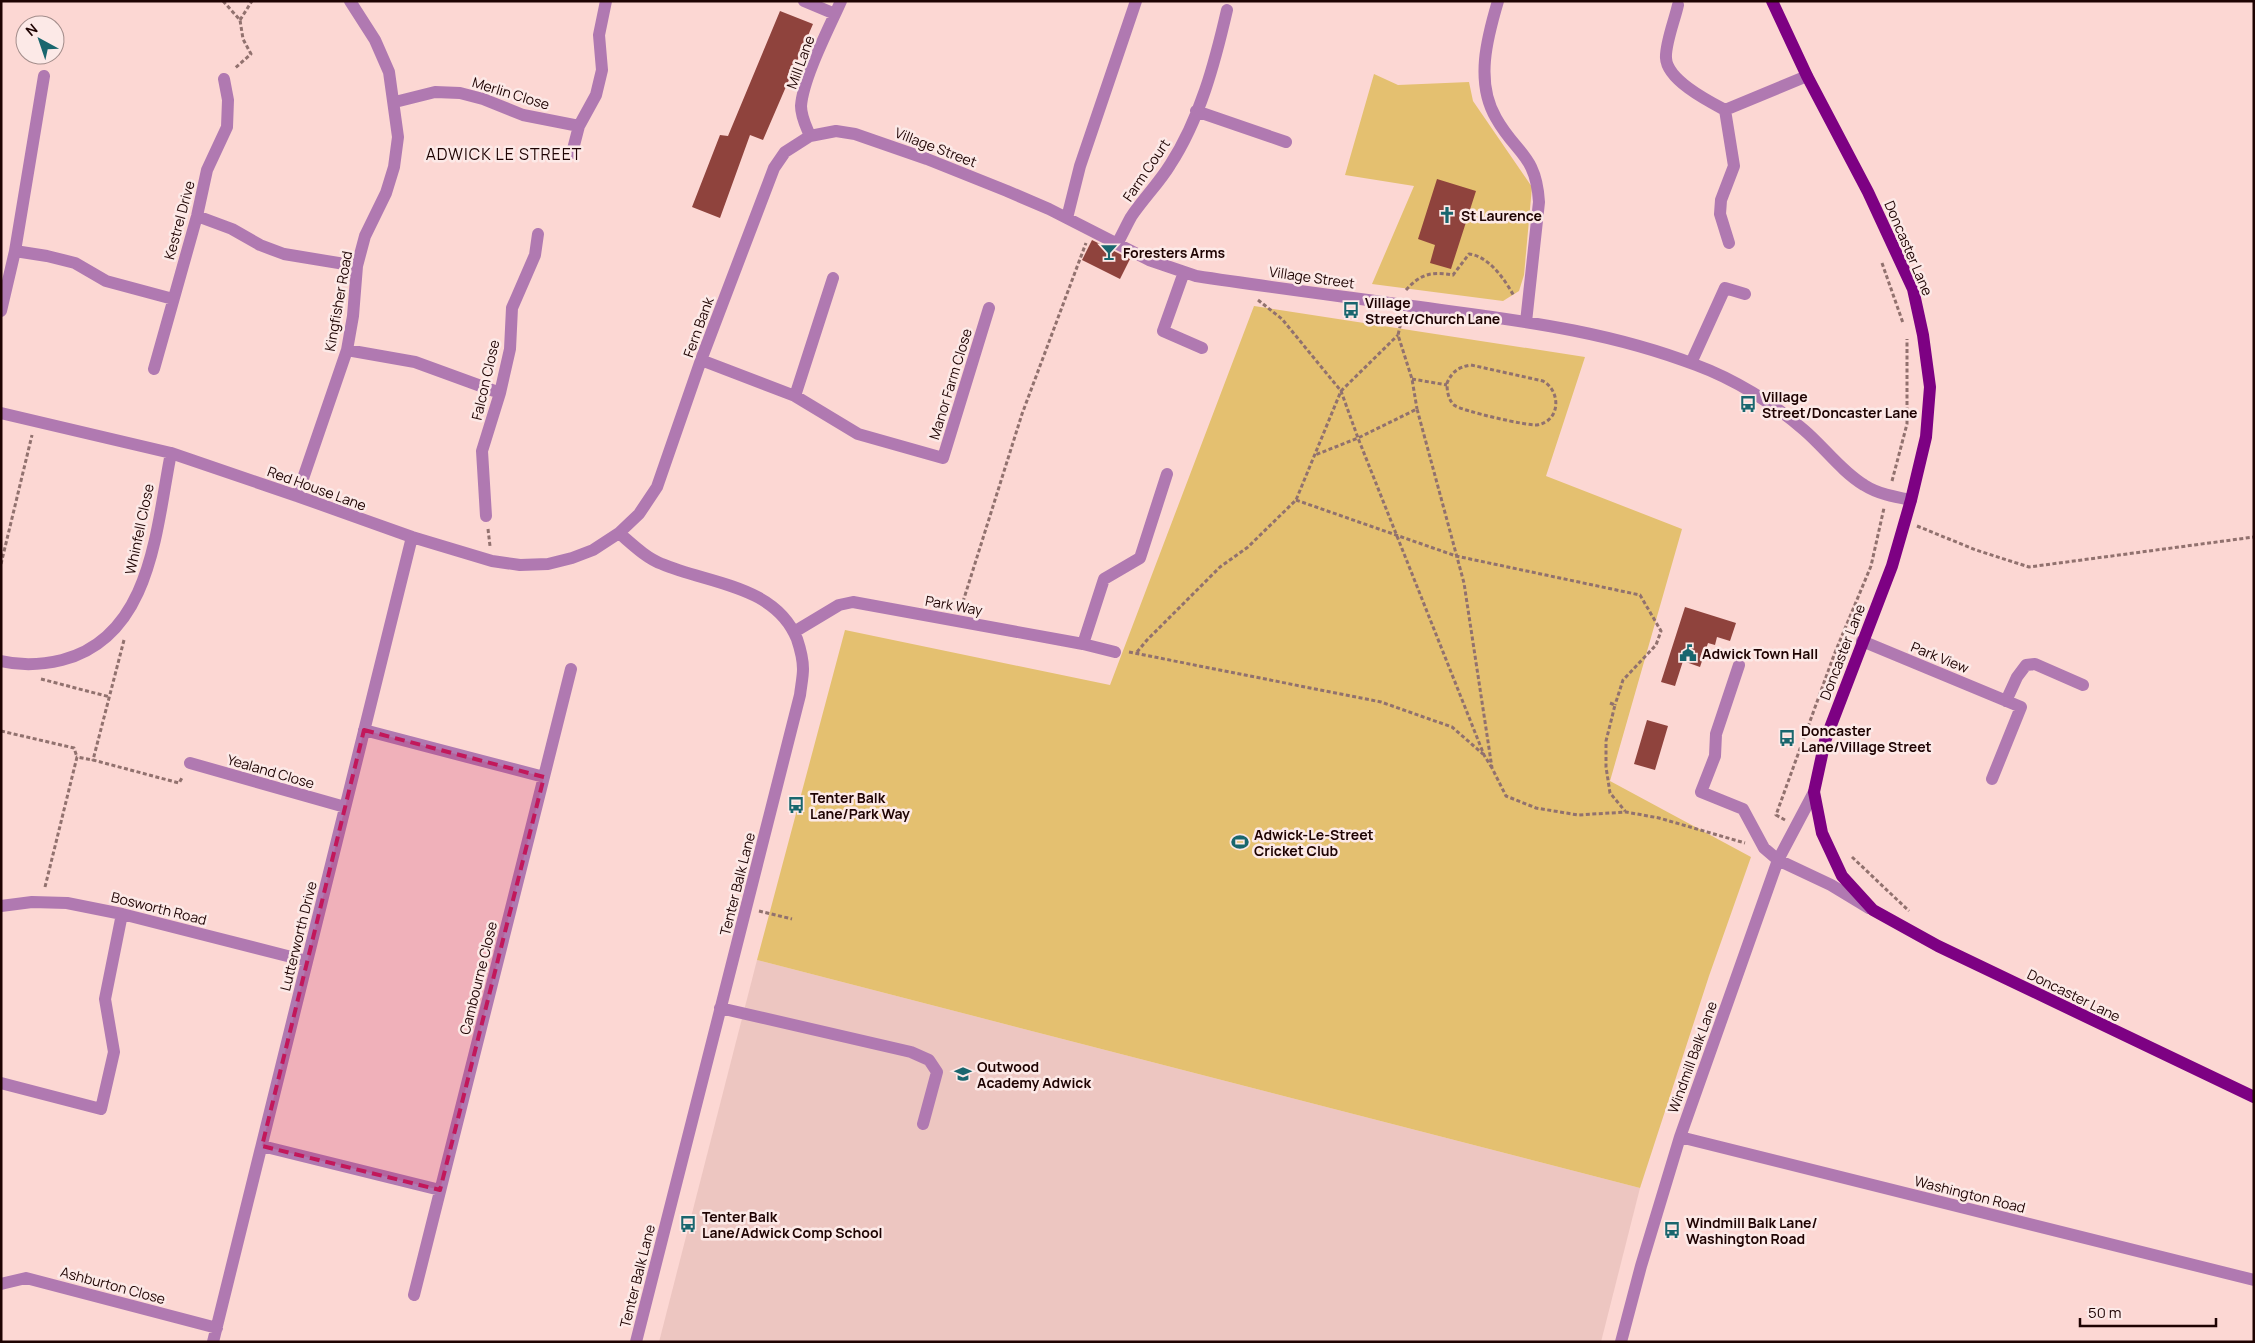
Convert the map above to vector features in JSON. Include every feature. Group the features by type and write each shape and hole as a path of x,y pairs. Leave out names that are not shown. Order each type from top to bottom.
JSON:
{"main road":[{"name":"Doncaster Lane","path":"1772,1 1807,76 1868,192 1913,290 1923,335 1930,387 1926,437 1911,500 1892,566 1825,741 1814,792 1822,833 1842,876 1873,910 1938,946 2254,1097"}],"street":[{"name":"Kingfisher Road","path":"297,496 347,350 353,316 357,266 365,236 386,193 394,167 398,137 395,102 389,72 375,40 350,1"},
{"path":"572,153 579,126 596,95 602,70 598,34 606,1"},
{"path":"804,1 836,14"},
{"name":"Mill Lane","path":"810,136 802,118 805,86 841,1"},
{"path":"1067,218 1080,166 1136,1"},
{"path":"1498,1 1487,44 1484,66 1485,86 1496,119 1524,154 1533,169 1538,184 1539,202 1526,322"},
{"path":"1678,2 1666,57 1668,67 1687,87 1725,110 1734,166 1721,200 1720,214 1730,242"},
{"name":"Farm Court","path":"1117,244 1132,217 1171,164 1196,111 1217,52 1227,10"},
{"path":"3,307 15,251 44,76"},
{"path":"1725,110 1807,76"},
{"name":"Kestrel Drive","path":"154,369 197,216 207,170 227,128 228,100 224,79"},
{"name":"Merlin Close","path":"395,102 436,92 460,94 483,99 522,115 579,126"},
{"path":"1196,111 1286,142"},
{"name":"Village Street","path":"810,136 836,131 871,139 1007,191 1067,218 1149,260 1196,276 1526,322 1612,338 1691,363 1744,389 1778,410 1804,430 1863,485 1888,495 1911,500"},
{"name":"Fern Bank","path":"619,533 639,514 657,487 701,360 774,168 785,152 810,136"},
{"path":"197,216 232,229 260,246 284,254 357,266"},
{"name":"Falcon Close","path":"486,516 482,451 500,393 510,349 512,308 535,255 538,234"},
{"path":"15,251 75,263 106,280 173,299"},
{"path":"1184,272 1163,331 1202,348"},
{"path":"795,396 833,278"},
{"path":"1691,363 1725,288 1745,294"},
{"name":"Manor Farm Close","path":"701,360 795,396 858,434 943,458 990,308"},
{"path":"347,350 415,362 500,393"},
{"name":"Red House Lane","path":"1,413 171,453 412,537 492,561 520,565 548,564 593,550 619,533"},
{"name":"Whinfell Close","path":"1,661 12,664 42,664 74,657 102,641 128,614 143,585 171,453"},
{"path":"1083,644 1104,579 1140,558 1167,474"},
{"name":"Tenter Balk Lane","path":"619,533 635,547 660,564 688,575 746,592 766,602 780,613 794,632 800,647 803,668 800,695 636,1342"},
{"name":"Lutterworth Drive","path":"213,1342 412,537"},
{"name":"Park Way","path":"794,632 839,605 853,602 1083,644 1115,652"},
{"name":"Park View","path":"1862,641 2021,707 1992,779"},
{"path":"2006,701 2021,669 2026,665 2035,664 2083,685"},
{"path":"1739,665 1716,734 1715,756 1701,792 1743,809 1764,848 1778,860 1831,885 1873,910"},
{"name":"Cambourne Close","path":"414,1295 571,669"},
{"path":"364,730 544,778"},
{"name":"Yealand Close","path":"190,763 345,807"},
{"name":"Windmill Balk Lane","path":"1621,1342 1641,1266 1680,1137 1778,860 1814,792"},
{"name":"Bosworth Road","path":"1,906 41,902 67,903 122,914 307,961"},
{"path":"1,1082 101,1109 114,1052 105,999 122,914"},
{"path":"720,1008 911,1052 929,1060 937,1072 923,1124"},
{"name":"Washington Road","path":"1680,1137 2254,1280"},
{"path":"262,1146 440,1190"},
{"name":"Ashburton Close","path":"1,1284 26,1278 217,1328"}],"path":[{"path":"223,1 240,20 243,39 252,54 224,79"},
{"path":"240,20 252,1"},
{"path":"956,621 1022,414 1090,230"},
{"path":"1492,768 1464,584 1417,409 1412,379 1398,336 1407,289 1422,275 1438,272 1452,274 1469,254 1477,254 1498,272 1513,294 1526,322"},
{"path":"1881,259 1903,324"},
{"path":"1258,285 1254,297 1282,319 1341,391 1484,755 1506,796 1536,808 1578,816 1626,812 1659,818 1764,848"},
{"path":"1796,826 1776,815 1834,655 1871,566 1908,424 1906,333"},
{"path":"1137,652 1220,567 1248,547 1296,500 1341,391 1398,336"},
{"path":"1471,365 1543,381 1553,390 1557,403 1551,418 1536,425 1460,409 1450,399 1447,385 1450,376 1456,370 1462,366 1471,365"},
{"path":"1412,379 1447,385"},
{"path":"1315,455 1358,438 1417,409"},
{"path":"1,564 35,420"},
{"path":"1296,500 1456,556 1640,595 1661,631 1656,645 1623,680 1606,741 1606,766 1610,793 1626,812"},
{"path":"486,516 492,561"},
{"path":"1905,520 1976,550 2030,567 2254,537"},
{"path":"93,760 122,650 128,614"},
{"path":"1115,652 1137,652 1215,670 1381,702 1452,727 1484,755"},
{"path":"35,676 43,680 110,697"},
{"path":"1610,704 1615,705"},
{"path":"1,731 74,748 77,757 41,902"},
{"path":"77,757 180,783 190,763"},
{"path":"1850,855 1854,862 1912,914"},
{"path":"746,908 792,919"}],"highlighted area":[{"path":"364,730 544,777 440,1190 262,1146"}],"shaded area":[{"path":"1374,74 1398,85 1469,82 1473,101 1532,187 1524,275 1519,291 1503,301 1372,284 1414,186 1345,175"},
{"path":"1254,306 1585,357 1546,476 1682,529 1610,781 1751,857 1709,976 1640,1188 757,960 845,630 1110,685"},
{"name":"Outwood Academy Adwick","path":"757,960 1640,1188 1601,1342 659,1342"}],"building":[{"path":"780,11 813,24 763,140 750,135 720,218 692,207 720,135 728,136"},
{"name":"St Laurence","path":"1437,179 1476,191 1451,269 1430,263 1435,245 1418,239"},
{"path":"1092,240 1130,259 1120,279 1082,260"},
{"name":"Adwick Town Hall","path":"1685,607 1736,623 1730,641 1717,637 1715,645 1708,643 1700,667 1683,661 1675,686 1661,682"},
{"path":"1647,720 1668,726 1655,770 1634,764"}],"place":[{"name":"St Laurence","path":"1447,215"},
{"name":"Foresters Arms","path":"1109,252"},
{"name":"Village Street/Church Lane","path":"1351,310"},
{"name":"Village Street/Doncaster Lane","path":"1748,404"},
{"name":"Adwick Town Hall","path":"1688,653"},
{"name":"Doncaster Lane/Village Street","path":"1787,738"},
{"name":"Tenter Balk Lane/Park Way","path":"796,805"},
{"name":"Adwick-Le-Street Cricket Club","path":"1240,842"},
{"name":"Outwood Academy Adwick","path":"963,1074"},
{"name":"Tenter Balk Lane/Adwick Comp School","path":"688,1224"},
{"name":"Windmill Balk Lane/ Washington Road","path":"1672,1230"}],"district":[{"name":"ADWICK LE STREET","path":"504,154"}]}
